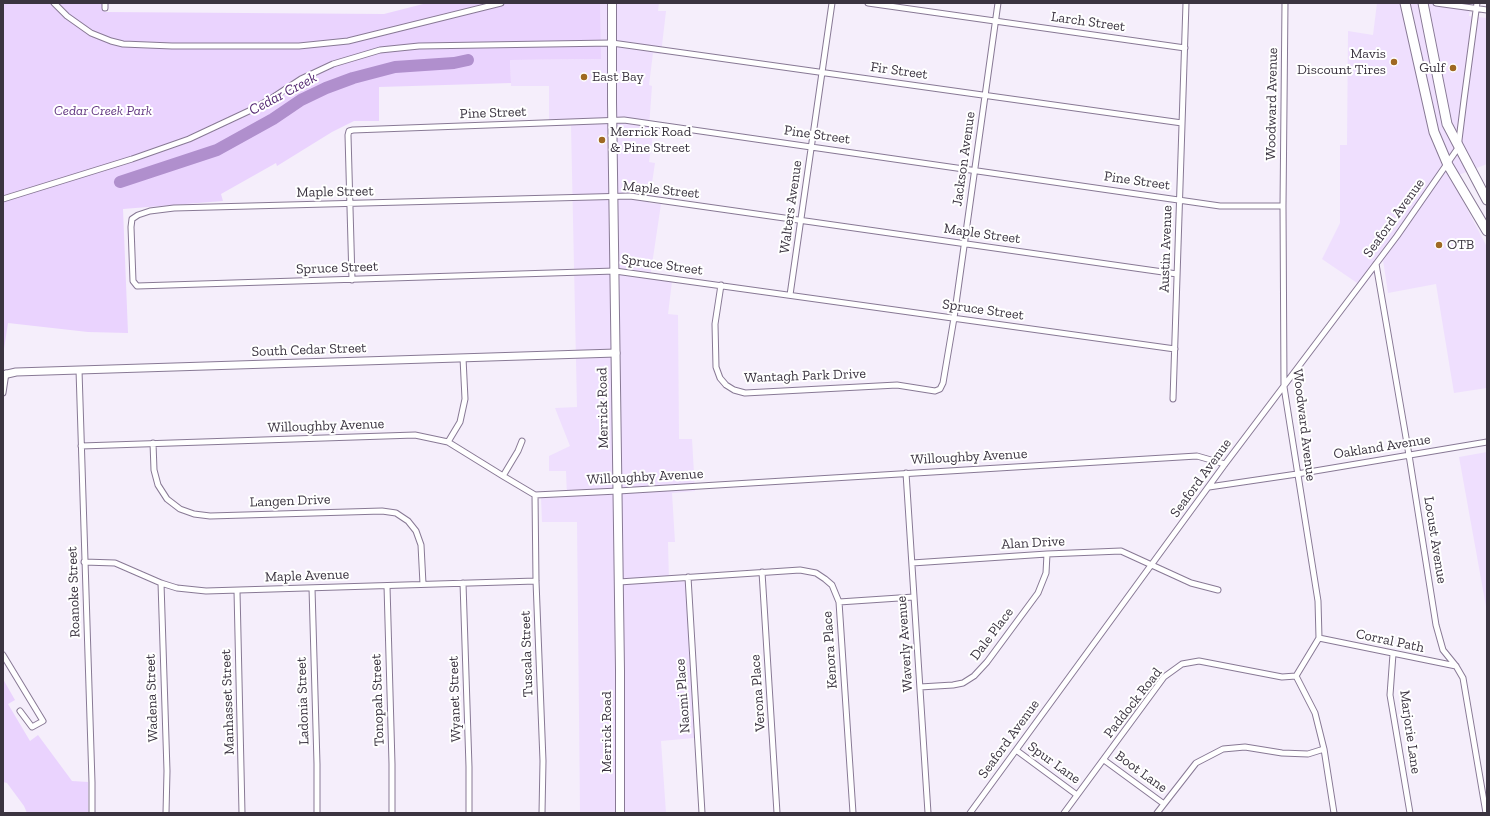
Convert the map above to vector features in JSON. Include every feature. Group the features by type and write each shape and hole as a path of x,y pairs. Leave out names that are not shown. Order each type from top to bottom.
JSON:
{"highway":[{"path":"1405,3 1434,132 1487,231"},
{"path":"1423,3 1447,124 1458,148 1487,200"}],"main road":[{"name":"Merrick Road","path":"612,3 613,197 619,582 620,813"}],"street":[{"path":"54,3 67,16 90,33 123,44 172,46 299,46 348,41 501,3"},
{"name":"Walters Avenue","path":"790,295 832,3"},
{"name":"Larch Street","path":"868,3 1185,48"},
{"name":"Jackson Avenue","path":"940,389 943,383 954,318 998,3"},
{"name":"Austin Avenue","path":"1173,399 1186,3"},
{"name":"Woodward Avenue","path":"1285,3 1283,206 1284,387 1318,601 1319,638"},
{"path":"1436,3 1477,6 1487,10"},
{"path":"1458,148 1477,6"},
{"name":"Fir Street","path":"3,199 132,159 189,139 250,110 301,79 333,64 366,54 395,48 419,46 612,43 1182,123"},
{"name":"Pine Street","path":"349,204 349,131 628,120 975,169 1220,206 1283,206"},
{"name":"Seaford Avenue","path":"970,813 1225,464 1376,264 1458,148"},
{"name":"Maple Street","path":"142,286 137,286 133,281 131,227 132,219 138,215 150,211 174,208 630,196 1177,274"},
{"path":"349,204 352,280"},
{"name":"Locust Avenue","path":"1376,264 1409,455 1436,625 1443,650 1456,666 1463,678 1484,787 1486,813"},
{"name":"Spruce Street","path":"142,286 615,271 1175,349"},
{"name":"Wantagh Park Drive","path":"721,285 715,324 716,367 720,378 726,385 734,390 746,393 897,385 935,391 940,389"},
{"name":"South Cedar Street","path":"4,374 79,370 616,353"},
{"path":"448,442 460,422 466,399 463,358"},
{"name":"Roanoke Street","path":"79,370 92,813"},
{"path":"3,393 4,374"},
{"name":"Willoughby Avenue","path":"81,446 415,435 448,442 535,495 1197,456 1225,464"},
{"path":"503,476 518,451 522,441"},
{"name":"Oakland Avenue","path":"1209,487 1297,474 1487,442"},
{"name":"Langen Drive","path":"154,443 154,470 158,485 167,499 180,509 194,514 210,516 382,510 396,513 408,521 416,531 421,545 422,584"},
{"name":"Waverly Avenue","path":"906,473 928,813"},
{"name":"Tuscala Street","path":"535,495 536,581 543,761 542,813"},
{"name":"Alan Drive","path":"912,562 1121,551 1191,584 1218,590"},
{"name":"Dale Place","path":"920,687 963,683 974,676 987,662 1038,593 1046,573 1047,554"},
{"name":"Maple Avenue","path":"84,562 115,563 161,583 192,591 237,591 536,581"},
{"name":"Kenora Place","path":"619,582 800,570 816,573 825,578 832,585 839,602 853,813"},
{"name":"Verona Place","path":"762,572 777,813"},
{"name":"Naomi Place","path":"688,577 702,813"},
{"name":"Wadena Street","path":"161,583 166,813"},
{"name":"Wyanet Street","path":"463,583 469,759 469,813"},
{"name":"Tonopah Street","path":"387,586 392,813"},
{"name":"Ladonia Street","path":"312,588 317,813"},
{"name":"Manhasset Street","path":"237,591 242,813"},
{"path":"839,602 914,597"},
{"path":"1319,638 1296,676 1315,713 1324,749 1334,813"},
{"name":"Corral Path","path":"1319,638 1456,666"},
{"name":"Marjorie Lane","path":"1393,654 1390,695 1410,813"},
{"path":"3,655 43,721 32,727 20,711"},
{"name":"Paddock Road","path":"1064,813 1164,677 1182,664 1199,662 1282,677 1296,676"},
{"path":"1157,813 1196,763 1223,749 1245,747 1282,753 1308,754 1324,749"},
{"name":"Spur Lane","path":"1016,750 1077,795"},
{"name":"Boot Lane","path":"1104,760 1164,804"}],"shaded area":[{"path":"600,3 659,3 658,11 666,11 661,54 653,53 649,85 652,86 649,127 654,128 649,162 655,163 649,203 661,204 650,278 672,281 668,314 678,315 679,439 692,439 695,491 672,493 675,542 668,542 669,582 686,581 694,738 661,741 666,813 580,813 577,522 542,522 541,498 567,497 566,471 549,471 549,456 570,446 555,408 577,407 571,126 549,126 549,86 511,86 510,60 600,59"},
{"path":"1377,3 1471,3 1469,16 1487,18 1487,164 1451,178 1487,247 1487,388 1454,393 1436,284 1388,293 1383,260 1363,287 1322,259 1340,223 1340,145 1347,145 1348,31 1373,35"},
{"path":"1487,452 1487,612 1459,457"}],"green space":[{"name":"Cedar Creek Park","path":"3,3 105,3 105,12 384,14 427,3 600,3 601,59 510,60 511,83 379,87 379,121 354,121 332,132 277,166 276,163 221,194 223,201 123,209 128,333 88,332 8,323 3,355"},
{"path":"3,679 15,700 8,704 30,741 38,735 72,781 88,782 88,813 27,813 24,806 7,783 3,782"}],"waterway":[{"name":"Cedar Creek","path":"120,182 217,150 273,119 301,100 326,88 353,78 395,67 454,63 468,60"}],"place":[{"name":"Mavis Discount Tires","path":"1394,62"},
{"name":"Gulf","path":"1453,68"},
{"name":"East Bay","path":"584,77"},
{"name":"Merrick Road & Pine Street","path":"602,140"},
{"name":"OTB","path":"1439,245"}]}
